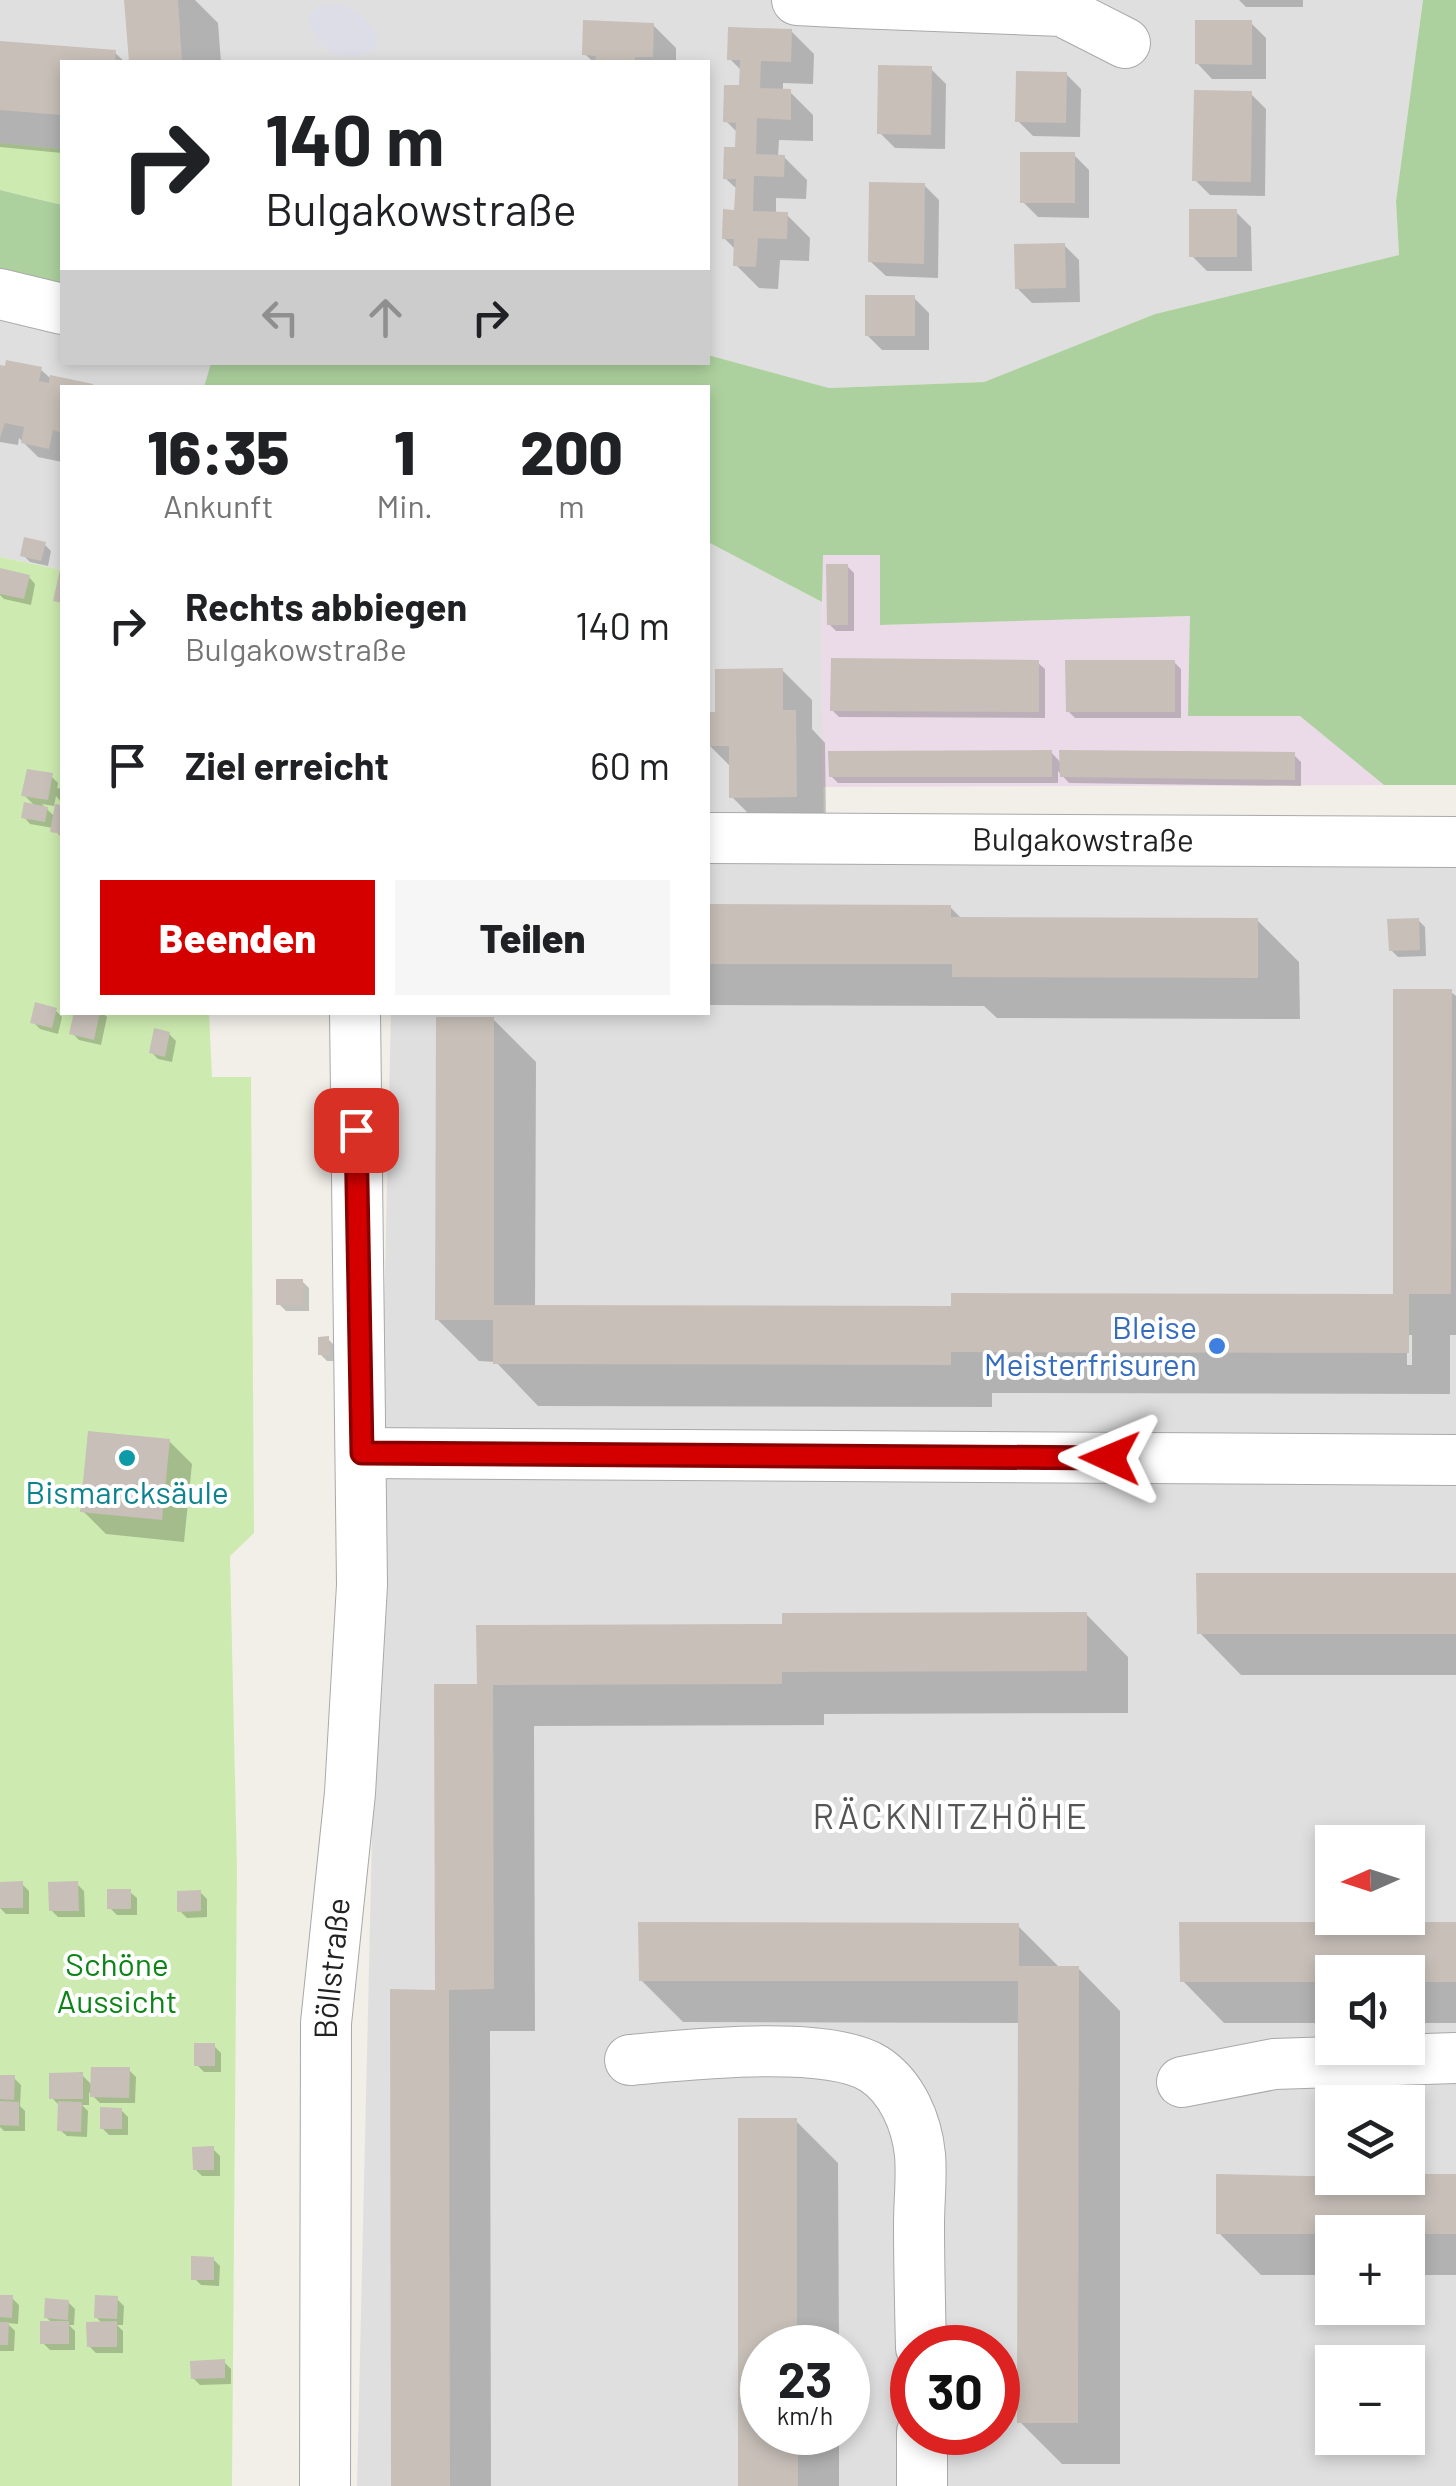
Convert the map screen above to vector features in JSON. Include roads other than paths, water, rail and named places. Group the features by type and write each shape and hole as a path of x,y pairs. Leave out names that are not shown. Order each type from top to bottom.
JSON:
{"street":[{"path":"797,0 1062,11 1125,43"},
{"path":"0,294 60,309"},
{"name":"Bulgakowstraße","path":"710,838 1456,842"},
{"path":"354,1015 362,1453 1456,1460"},
{"name":"Böllstraße","path":"325,2486 326,2022 356,1718 362,1453"},
{"path":"630,2060 722,2052 820,2054 850,2058 875,2069 897,2089 911,2117 920,2153 920,2325"},
{"path":"1182,2082 1274,2064 1456,2058"},
{"path":"922,2455 922,2486"}],"place":[{"name":"Bleise Meisterfrisuren","path":"1217,1346"},
{"name":"Bismarcksäule","path":"127,1458"}],"district":[{"name":"RÄCKNITZHÖHE","path":"951,1817"}],"park label":[{"name":"Schöne Aussicht","path":"117,1984"}]}
